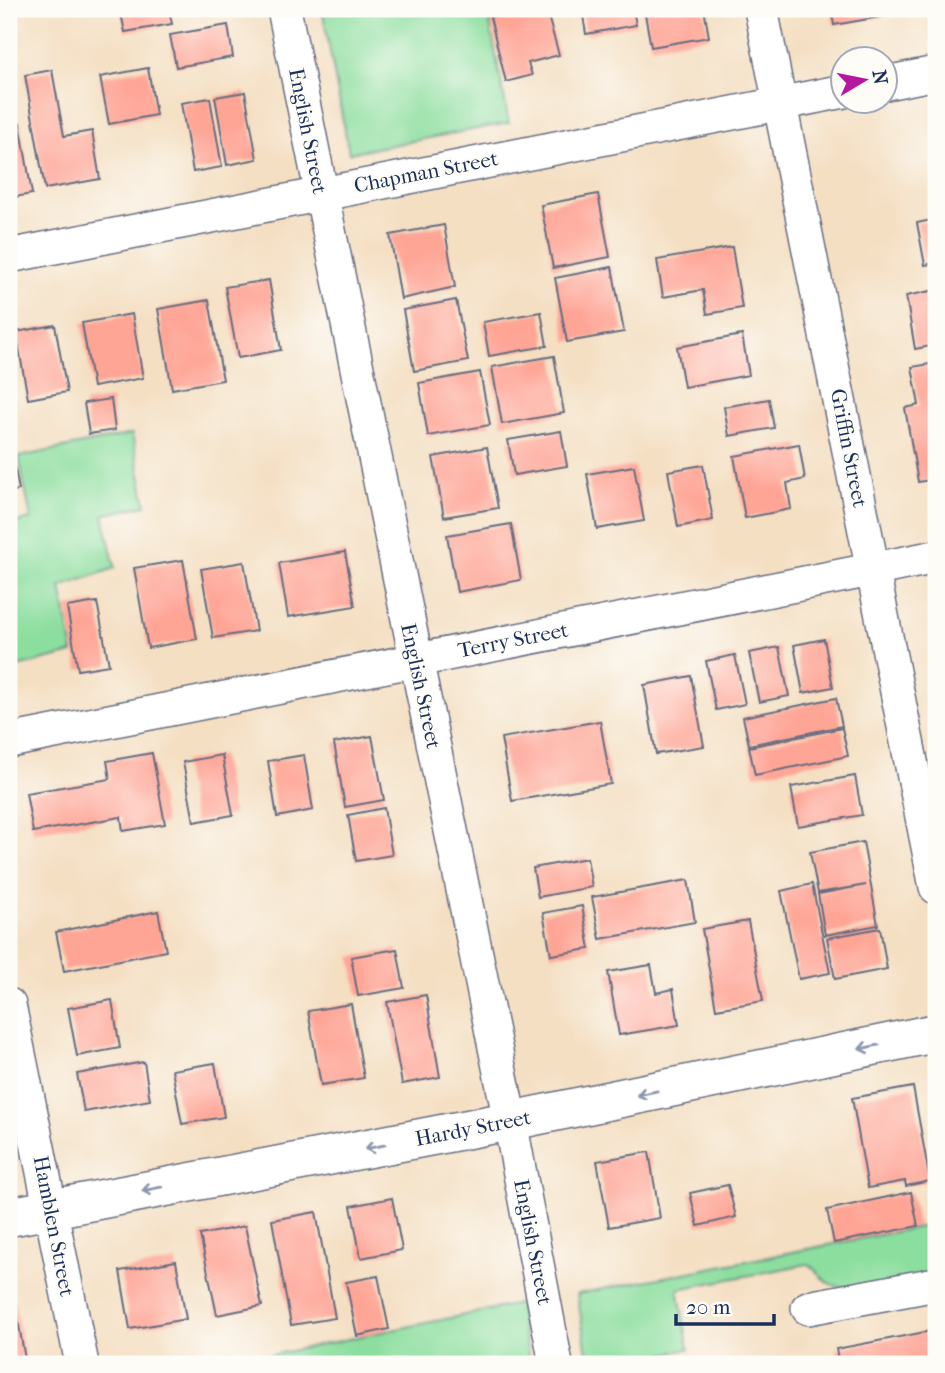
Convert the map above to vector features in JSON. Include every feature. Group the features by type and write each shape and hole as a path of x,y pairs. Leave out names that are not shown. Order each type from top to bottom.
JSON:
{"main road":[{"name":"Hardy Street","path":"9,1217 510,1121 936,1033"}],"street":[{"name":"English Street","path":"284,9 510,1121 556,1364"},
{"name":"Griffin Street","path":"761,9 936,887"},
{"path":"900,80 936,73"},
{"name":"Chapman Street","path":"9,256 830,94"},
{"name":"Terry Street","path":"9,741 936,557"},
{"name":"Hamblen Street","path":"9,1005 82,1364"},
{"path":"808,1308 936,1284"}],"green space":[{"path":"322,9 487,9 509,123 349,153"},
{"path":"132,434 146,505 103,515 115,568 61,587 73,653 9,669 9,524 31,519 19,457"},
{"path":"936,1224 936,1274 849,1288 827,1282 807,1264 678,1289 689,1349 611,1364 589,1364 577,1294"},
{"path":"518,1304 530,1364 228,1364"}],"building":[{"path":"120,9 169,9 172,24 125,32"},
{"path":"504,9 546,9 559,55 528,63 532,75 506,82 490,17 505,13"},
{"path":"582,9 633,9 636,25 586,34"},
{"path":"644,9 704,9 709,37 651,47"},
{"path":"831,9 913,9 914,11 834,25"},
{"path":"228,25 233,57 176,67 170,35"},
{"path":"148,68 156,115 109,124 100,77"},
{"path":"52,70 64,136 92,131 100,179 45,189 25,75"},
{"path":"245,92 257,159 227,165 215,97"},
{"path":"210,98 222,167 193,172 181,103"},
{"path":"20,123 32,194 9,198 9,125"},
{"path":"598,194 610,257 553,268 541,205"},
{"path":"936,219 936,263 925,265 917,223"},
{"path":"444,225 455,287 401,299 390,235"},
{"path":"732,247 742,308 707,314 703,290 663,297 657,260"},
{"path":"612,267 624,332 567,342 555,278"},
{"path":"269,280 281,350 238,358 225,287"},
{"path":"936,290 936,345 915,349 906,296"},
{"path":"209,300 223,380 172,389 158,309"},
{"path":"456,300 468,361 414,371 403,310"},
{"path":"541,312 547,346 489,356 483,322"},
{"path":"132,314 143,378 93,387 82,323"},
{"path":"55,325 67,392 28,399 16,332"},
{"path":"742,335 749,375 684,387 677,347"},
{"path":"554,356 564,413 502,424 492,367"},
{"path":"936,363 936,479 918,482 905,408 919,405 912,367"},
{"path":"480,372 490,425 428,436 419,383"},
{"path":"111,399 115,430 89,434 84,403"},
{"path":"769,399 774,428 729,436 724,407"},
{"path":"561,431 567,466 514,475 508,440"},
{"path":"9,437 19,490 9,492"},
{"path":"799,444 805,479 787,483 791,509 745,518 734,456"},
{"path":"487,447 498,508 444,517 433,457"},
{"path":"703,465 713,520 678,527 668,471"},
{"path":"634,466 644,521 597,529 587,474"},
{"path":"511,524 521,580 457,592 447,535"},
{"path":"345,552 355,606 288,617 279,563"},
{"path":"183,560 197,639 148,648 134,568"},
{"path":"244,562 256,631 213,638 201,569"},
{"path":"97,602 109,665 78,670 67,607"},
{"path":"824,639 833,687 803,693 794,645"},
{"path":"779,647 789,696 759,702 749,653"},
{"path":"735,655 745,704 716,710 706,661"},
{"path":"691,676 704,746 656,754 644,685"},
{"path":"836,698 842,726 749,745 743,717"},
{"path":"600,721 611,784 512,801 501,738"},
{"path":"842,728 848,756 755,775 749,747"},
{"path":"372,736 384,800 345,807 334,743"},
{"path":"152,753 165,824 123,831 121,817 33,832 26,793 110,779 107,761"},
{"path":"222,755 233,815 194,822 183,762"},
{"path":"304,755 313,810 277,817 268,761"},
{"path":"855,776 862,815 798,826 791,787"},
{"path":"384,808 392,855 356,861 348,815"},
{"path":"863,842 878,925 825,935 818,894 866,885 818,893 810,852"},
{"path":"587,858 592,887 538,897 533,868"},
{"path":"688,880 695,922 600,939 592,897"},
{"path":"812,884 830,973 799,979 781,891"},
{"path":"582,906 590,949 551,955 543,913"},
{"path":"158,911 166,951 64,971 56,932"},
{"path":"748,921 763,1001 716,1009 702,929"},
{"path":"880,928 887,969 835,979 827,938"},
{"path":"397,949 404,988 358,996 351,957"},
{"path":"651,965 656,993 673,989 679,1025 619,1035 608,972"},
{"path":"426,995 440,1077 402,1084 387,1002"},
{"path":"112,1000 120,1048 77,1056 68,1008"},
{"path":"351,1004 364,1078 321,1085 308,1011"},
{"path":"144,1062 150,1100 84,1112 77,1074"},
{"path":"215,1063 224,1117 182,1124 172,1070"},
{"path":"913,1087 930,1181 906,1186 905,1181 868,1188 852,1098"},
{"path":"649,1152 660,1218 609,1227 597,1161"},
{"path":"728,1185 736,1217 698,1226 690,1193"},
{"path":"911,1192 918,1226 834,1243 827,1210"},
{"path":"392,1198 402,1250 361,1258 351,1206"},
{"path":"316,1212 335,1318 291,1325 272,1220"},
{"path":"245,1226 262,1306 217,1315 200,1235"},
{"path":"176,1261 186,1319 130,1329 120,1271"},
{"path":"378,1276 389,1329 357,1336 346,1282"},
{"path":"10,1277 26,1364 9,1364"},
{"path":"936,1330 936,1364 839,1364 836,1349"}]}
